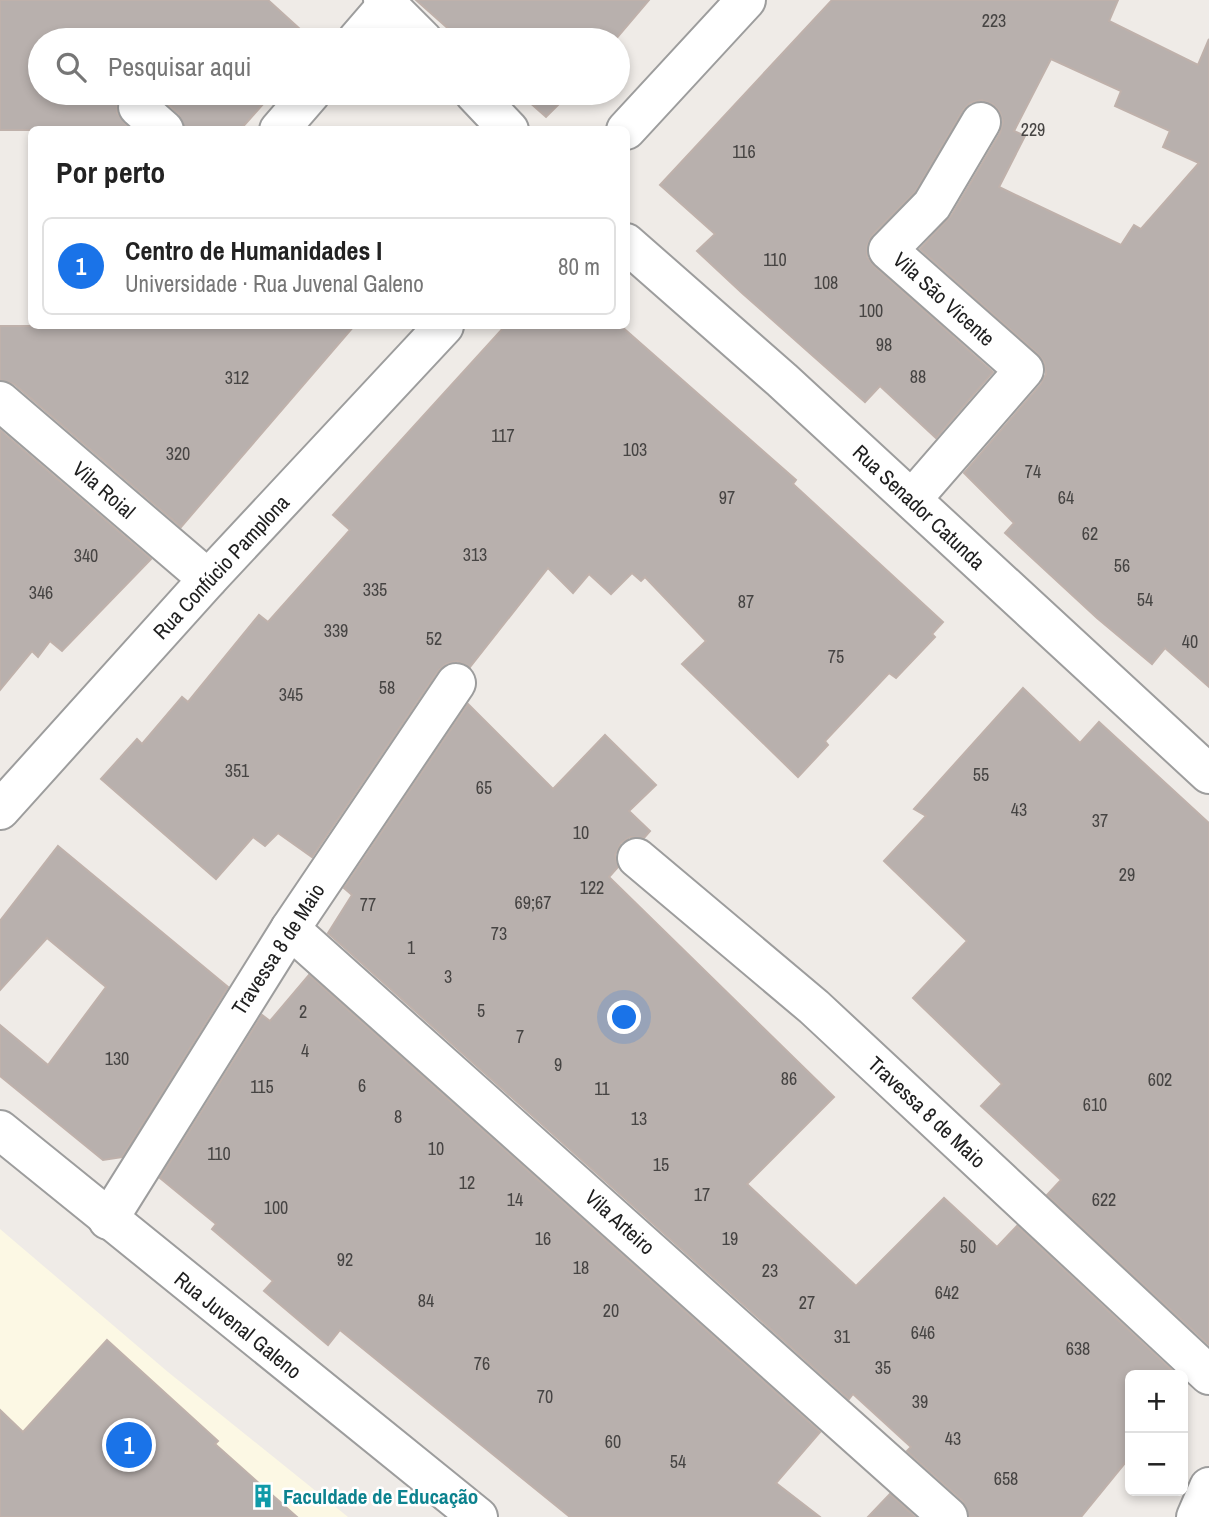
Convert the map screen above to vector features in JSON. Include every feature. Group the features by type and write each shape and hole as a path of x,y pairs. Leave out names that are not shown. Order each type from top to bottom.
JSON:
{"street":[{"path":"630,126 746,0"},
{"path":"366,28 386,2 411,28"},
{"path":"282,126 301,105"},
{"path":"485,105 505,126"},
{"name":"Vila São Vicente","path":"912,499 1024,370 888,250 932,205 981,122"},
{"name":"Rua Senador Catunda","path":"630,247 912,499 1209,774"},
{"name":"Rua Confúcio Pamplona","path":"0,810 208,579 441,329"},
{"name":"Vila Roial","path":"0,401 208,579"},
{"name":"Travessa 8 de Maio","path":"108,1220 290,929 456,682"},
{"name":"Travessa 8 de Maio","path":"637,858 814,1007 1209,1375"},
{"name":"Vila Arteiro","path":"290,929 948,1517"},
{"name":"Rua Juvenal Galeno","path":"0,1130 478,1517"},
{"path":"1196,1517 1209,1487"}],"shaded area":[{"path":"0,1229 168,1372 348,1517 0,1517"}],"building":[{"path":"0,0 268,0 299,28 28,28 28,105 117,105 117,113 127,126 28,126 28,130 0,130"},
{"path":"416,0 649,0 625,28 448,28"},
{"path":"832,0 1118,0 1109,21 1198,65 1209,39 1209,687 1165,648 1152,664 1097,618 1005,533 1014,523 964,473 1041,384 1046,374 1044,362 1038,354 920,249 951,216 1000,133 1003,122 1000,112 993,104 981,100 970,103 963,110 915,192 872,235 867,246 867,257 874,266 993,372 936,438 880,386 865,402 742,293 697,251 715,234 660,185","holes":["1051,59 1121,91 1115,106 1170,131 1163,147 1199,163 1141,229 1134,225 1121,245 999,187 1025,136 1014,131"]},
{"path":"169,105 262,105 244,126 184,126 179,114"},
{"path":"532,105 558,105 546,117"},
{"path":"0,326 28,326 28,329 351,329 181,527 14,384 0,380"},
{"path":"502,329 624,329 796,480 793,484 943,622 932,634 935,637 896,678 889,673 825,741 828,745 798,777 682,664 706,641 645,577 641,581 632,573 611,594 589,574 573,593 548,568 470,667 457,661 446,664 438,671 312,857 278,833 265,846 253,837 216,879 101,779 137,739 142,744 182,697 188,702 259,615 268,622 350,530 333,515"},
{"path":"0,430 151,559 62,651 50,641 38,657 32,651 0,690"},
{"path":"1023,688 1080,743 1099,722 1209,823 1209,1345 1047,1195 1061,1180 981,1106 1002,1084 913,998 967,941 884,861 926,816 914,809"},
{"path":"468,704 553,789 605,735 656,785 629,811 650,831 644,838 630,837 621,843 615,855 618,867 609,877 834,1097 747,1184 856,1286 944,1198 997,1247 1017,1226 1172,1370 1125,1370 1125,1463 1081,1517 969,1517 963,1501 907,1451 911,1447 853,1394 849,1399 328,933 352,895 344,888"},
{"path":"58,846 228,987 122,1157 103,1160 0,1076 0,1025 48,1065 106,987 47,938 0,990 0,921"},
{"path":"309,975 820,1432 776,1483 820,1517 570,1517 340,1330 328,1345 264,1291 273,1281 212,1229 216,1224 160,1178 262,1015 270,1021"},
{"path":"107,1340 218,1441 215,1444 297,1517 0,1517 0,1410 23,1432"},
{"path":"890,1494 915,1517 868,1517"}],"place":[{"name":"Centro de Humanidades I","path":"129,1445"},
{"name":"Faculdade de Educação","path":"263,1496"}]}
